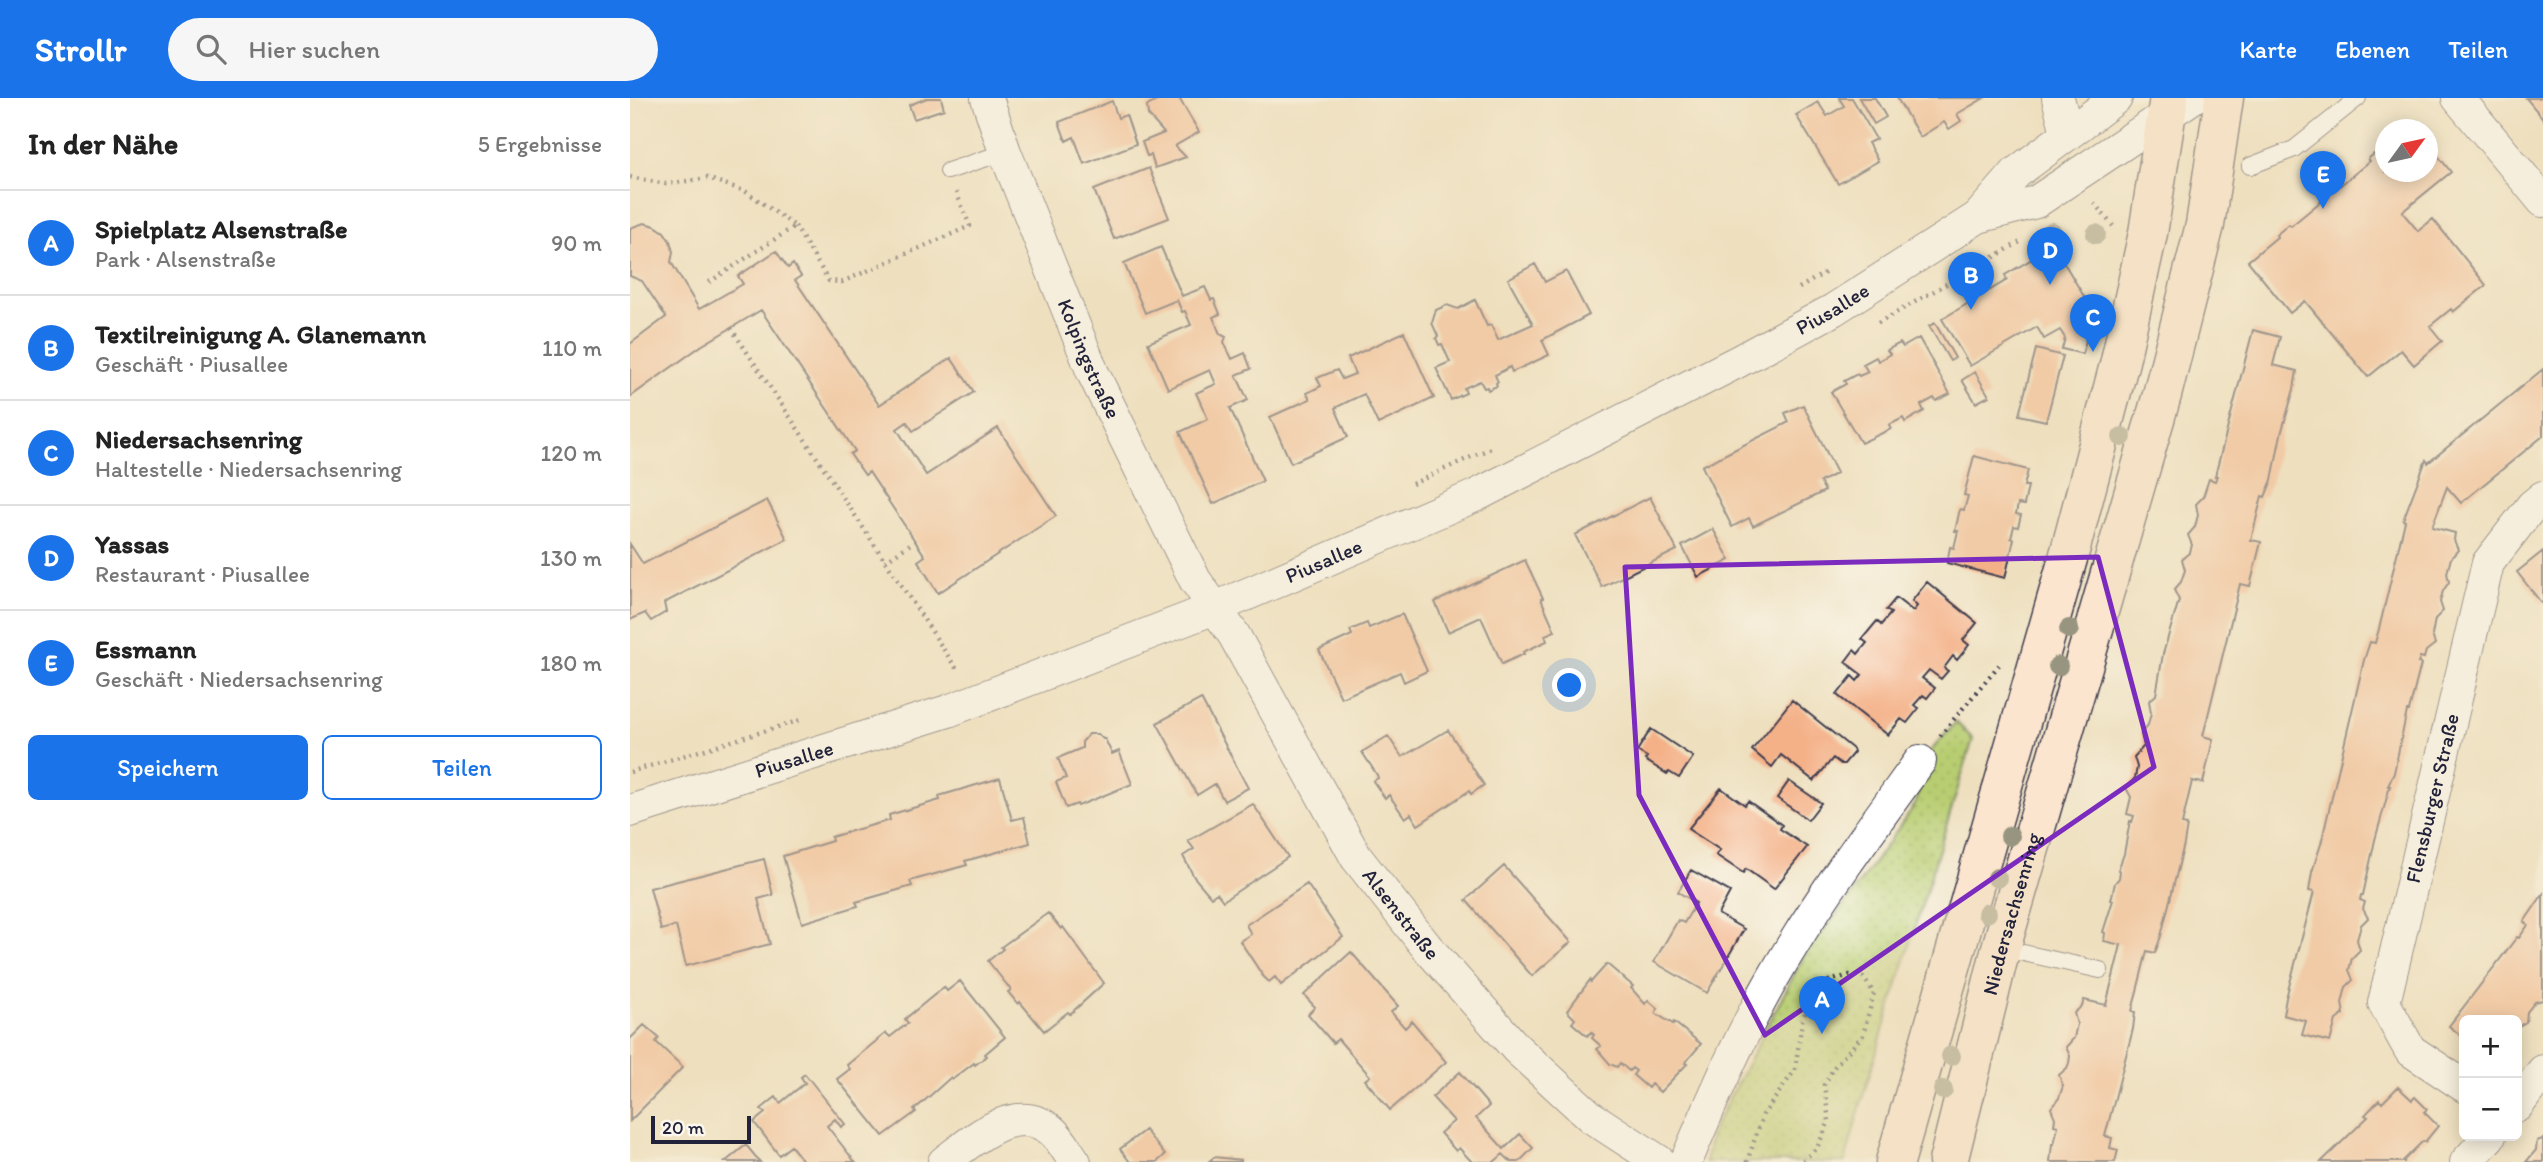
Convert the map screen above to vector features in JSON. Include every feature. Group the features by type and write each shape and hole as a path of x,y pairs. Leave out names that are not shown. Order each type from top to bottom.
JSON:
{"main road":[{"name":"Niedersachsenring","path":"1948,1162 2001,948 2162,395 2205,225 2224,98"},
{"path":"1895,1162 2069,555 2113,387 2176,104"}],"street":[{"name":"Kolpingstraße","path":"987,98 1005,152 1093,373 1195,580 1215,608"},
{"path":"2058,98 2067,133"},
{"name":"Piusallee","path":"1978,218 2016,173 2116,98"},
{"path":"2458,98 2543,201"},
{"name":"Piusallee","path":"630,811 948,711 1215,608 1477,495 1740,361 1833,310 1978,218 2036,202 2176,104"},
{"name":"Flensburger Straße","path":"2459,1083 2410,1050 2384,1003 2488,564 2532,506 2543,497"},
{"name":"Alsenstraße","path":"1215,608 1234,635 1356,857 1426,946 1527,1058 1591,1117 1660,1162"},
{"path":"1685,1162 1732,1052 1791,946 1920,761"},
{"path":"2522,1099 2543,1071"},
{"path":"944,1162 1001,1123 1030,1120 1051,1130 1075,1162"},
{"path":"2466,1162 2485,1141"}],"lane":[{"path":"2250,166 2294,149 2358,98"},
{"path":"948,171 1005,152"},
{"path":"2001,948 2100,970"}],"path":[{"path":"630,177 666,184 707,178 745,191 795,226 829,281 842,282 970,226 948,171"},
{"path":"2092,200 2114,228"},
{"path":"708,283 795,226"},
{"path":"1792,292 1838,265"},
{"path":"731,328 958,671"},
{"path":"1404,488 1501,443"},
{"path":"885,561 915,541"},
{"path":"1920,761 2005,658"},
{"path":"948,674 970,666"},
{"path":"630,772 810,717"},
{"path":"1746,1162 1763,1115 1795,1070 1802,1021 1811,998 1829,981 1850,975 1863,977 1874,993 1863,1035 1835,1066 1824,1085 1829,1121 1817,1148 1801,1162"}],"highlighted area":[{"path":"2098,557 2154,767 1765,1035 1639,795 1625,567"}],"green space":[{"path":"1956,722 1973,739 1845,1162 1705,1162 1712,1131 1804,956 1847,901 1916,803 1929,753"}],"building":[{"path":"927,98 941,98 944,109 914,119 909,105"},
{"path":"1162,98 1179,98 1199,132 1175,146 1186,157 1155,168 1151,155 1147,156 1142,142 1164,133 1148,115 1147,106"},
{"path":"1839,98 1852,98 1876,139 1868,143 1878,161 1838,184 1796,115 1818,102 1827,116 1844,106"},
{"path":"1859,98 1875,98 1886,117 1874,124"},
{"path":"1897,98 1984,98 1957,114 1961,121 1949,129 1944,122 1920,137"},
{"path":"2526,98 2543,98 2543,119 2541,116"},
{"path":"1112,101 1118,118 1126,115 1136,144 1084,164 1074,137 1066,141 1059,122"},
{"path":"2375,153 2375,182 2438,182 2438,156 2451,172 2402,212 2418,231 2433,219 2486,285 2453,312 2451,309 2430,326 2442,341 2414,365 2401,350 2368,377 2305,301 2290,313 2248,261 2289,224 2291,226 2370,161 2368,159"},
{"path":"1149,168 1169,218 1114,239 1094,190"},
{"path":"644,223 664,232 670,241 673,252 671,262 699,309 743,284 738,276 776,251 788,268 793,264 801,276 795,280 879,405 951,358 974,392 913,431 907,422 897,429 926,475 998,428 1056,516 938,593 918,561 925,556 869,472 865,475 850,454 855,451 761,310 701,346 630,397 630,344 666,317 642,281 630,276 630,228"},
{"path":"2054,246 2092,310 2083,354 2062,349 2065,338 2060,330 2044,339 2037,327 1970,366 1942,319 2007,280 2005,275"},
{"path":"1161,247 1182,296 1205,287 1220,314 1213,317 1220,334 1226,337 1224,342 1232,359 1245,353 1251,369 1236,375 1248,400 1230,408 1263,481 1213,504 1180,432 1208,419 1196,393 1216,384 1210,370 1168,389 1148,343 1191,325 1177,300 1145,313 1124,263"},
{"path":"1535,264 1545,282 1566,271 1589,315 1542,340 1549,355 1512,372 1510,367 1495,375 1497,386 1488,390 1480,381 1464,388 1466,393 1451,400 1436,368 1450,362 1442,344 1439,345 1436,338 1438,336 1432,323 1436,310 1447,305 1458,309 1475,300 1487,326 1491,325 1498,340 1533,324 1508,279"},
{"path":"1935,323 1955,358 1950,361 1929,326"},
{"path":"2253,330 2280,337 2273,365 2297,371 2272,480 2265,497 2262,496 2251,540 2261,542 2250,586 2240,584 2203,736 2213,739 2203,783 2192,781 2182,824 2187,825 2184,844 2161,936 2155,953 2147,951 2132,1011 2135,1012 2133,1029 2105,1136 2112,1138 2110,1148 2118,1150 2115,1162 2050,1162 2058,1126 2054,1125 2055,1118 2051,1108 2059,1098 2063,1086 2059,1075 2069,1063 2070,1056 2066,1047 2074,1038 2077,1024 2074,1013 2084,1000 2106,1005 2121,945 2104,941 2103,932 2113,900 2115,883 2119,878 2118,870 2130,821 2132,822 2134,816 2127,814 2131,797 2126,788 2135,778 2137,767 2134,757 2144,746 2141,733 2148,725 2151,713 2149,701 2156,695 2163,654 2179,600 2174,590 2181,582 2185,570 2182,559 2190,552 2192,545 2188,535 2195,527 2198,515 2196,504 2203,497 2209,479 2215,481 2217,476"},
{"path":"1404,332 1434,398 1378,424 1364,394 1335,408 1348,437 1291,463 1270,417 1310,399 1307,393 1321,386 1317,378 1337,370 1342,379 1355,374 1348,358"},
{"path":"1919,338 1950,394 1921,405 1924,411 1905,422 1903,418 1889,425 1891,429 1861,443 1831,392 1846,384 1844,381 1868,372 1863,364 1876,357 1878,361 1890,354 1887,350 1900,343 1903,347"},
{"path":"2036,349 2063,356 2046,421 2019,415"},
{"path":"2543,369 2543,436 2461,503 2447,487 2432,527 2455,533 2454,540 2458,550 2451,558 2447,573 2449,582 2440,602 2443,611 2435,619 2432,635 2435,644 2426,651 2424,658 2420,657 2418,663 2421,664 2361,895 2360,900 2365,902 2363,909 2368,918 2361,925 2357,940 2360,950 2352,958 2349,970 2353,980 2346,987 2342,1003 2344,1014 2336,1020 2330,1042 2302,1035 2306,1021 2283,1015 2286,998 2314,892 2309,891 2312,872 2364,660 2370,642 2375,643 2379,629 2405,521 2403,520 2426,460 2428,463"},
{"path":"1975,372 1989,396 1976,403 1962,380"},
{"path":"1803,405 1837,473 1820,482 1825,491 1753,526 1749,518 1732,527 1702,466 1789,422 1785,413"},
{"path":"1974,456 2028,470 2024,486 2028,486 2024,505 2018,504 2016,514 2021,515 2018,527 2014,526 2011,538 2014,539 2005,578 1947,563 1950,547 1954,548 1960,509 1964,510 1968,496 1964,495"},
{"path":"1650,497 1677,550 1602,587 1575,535"},
{"path":"767,500 787,539 664,603 666,612 651,621 645,613 630,620 630,544 643,564"},
{"path":"1713,529 1730,560 1698,577 1682,546"},
{"path":"2543,551 2543,605 2517,572"},
{"path":"1525,560 1555,631 1545,635 1547,641 1502,664 1481,617 1448,632 1435,602"},
{"path":"1927,582 1977,623 1963,640 1969,645 1957,660 1953,656 1944,668 1948,671 1941,679 1929,670 1922,678 1935,688 1927,698 1923,695 1914,705 1919,708 1907,723 1901,719 1888,735 1837,695 1852,676 1857,681 1862,675 1845,662 1854,650 1858,654 1867,643 1862,639 1877,621 1881,625 1891,613 1886,610 1896,598 1913,611 1917,606 1912,601"},
{"path":"1402,614 1427,671 1404,682 1400,672 1341,698 1319,650 1352,635 1350,630 1367,623 1369,628"},
{"path":"1201,699 1248,788 1224,801 1215,784 1197,795 1157,723"},
{"path":"1792,700 1854,752 1844,764 1833,758 1814,781 1781,755 1772,767 1752,750"},
{"path":"1651,729 1693,757 1679,778 1645,760 1647,757 1637,751"},
{"path":"1448,730 1484,785 1471,794 1469,791 1418,825 1411,814 1405,818 1389,795 1385,798 1373,781 1378,778 1377,775 1362,752 1388,736 1402,757"},
{"path":"1089,734 1098,734 1105,739 1112,754 1119,751 1132,784 1078,806 1077,804 1066,808 1056,782 1066,778 1058,758 1082,748 1082,742"},
{"path":"1000,778 1012,820 1024,817 1030,843 965,861 967,865 910,881 912,886 856,902 858,906 802,923 783,856 832,841 831,837 890,820 889,815 940,800 939,796"},
{"path":"1789,781 1821,803 1808,820 1777,798"},
{"path":"1721,788 1745,805 1748,801 1782,825 1780,829 1807,847 1774,889 1746,869 1743,873 1716,855 1720,850 1688,829"},
{"path":"1253,804 1288,857 1223,901 1217,893 1211,897 1194,877 1183,856 1194,849 1188,841"},
{"path":"764,859 773,895 758,899 770,944 686,966 676,926 661,930 650,888"},
{"path":"1504,866 1571,942 1532,976 1466,900"},
{"path":"1691,870 1730,892 1718,914 1744,929 1707,993 1654,962 1678,920 1684,923 1696,903 1678,892"},
{"path":"1307,884 1343,937 1281,985 1275,977 1269,982 1240,941 1251,934 1246,925"},
{"path":"2543,894 2543,1000 2535,1002 2527,1012 2526,1022 2522,1024 2522,1015 2459,1015 2459,1034 2449,1026 2517,937 2519,938 2528,925 2524,922"},
{"path":"1048,913 1061,929 1063,927 1104,983 1070,1014 1068,1012 1044,1031 1008,992 1011,990 988,961 1003,949 1001,947"},
{"path":"1351,952 1398,1006 1391,1012 1405,1028 1412,1021 1446,1062 1390,1110 1365,1080 1370,1076 1338,1039 1333,1043 1308,1014 1315,1007 1304,995"},
{"path":"1607,964 1633,986 1631,988 1645,1004 1648,1000 1658,1009 1655,1013 1673,1024 1674,1022 1701,1044 1685,1063 1687,1064 1660,1092 1651,1084 1648,1088 1633,1075 1636,1071 1632,1068 1629,1071 1620,1063 1617,1067 1610,1064 1597,1049 1601,1046 1592,1038 1594,1035 1591,1032 1587,1036 1572,1023 1575,1019 1567,1011 1590,980 1591,982"},
{"path":"960,981 1005,1037 985,1054 987,1056 953,1079 951,1077 914,1110 916,1112 883,1136 837,1079 850,1069 847,1065 886,1033 890,1037 908,1023 905,1019 944,987 947,991"},
{"path":"644,1025 659,1038 656,1042 683,1067 630,1121 630,1039"},
{"path":"1460,1072 1489,1106 1476,1118 1504,1149 1520,1134 1533,1148 1519,1162 1511,1162 1503,1154 1494,1162 1472,1162 1459,1148 1456,1151 1440,1133 1454,1121 1432,1097"},
{"path":"805,1074 845,1124 841,1127 835,1119 827,1126 855,1162 804,1162 791,1146 779,1155 754,1122 765,1113 761,1109 776,1097 780,1103 805,1083 801,1077"},
{"path":"2398,1087 2412,1100 2415,1097 2427,1109 2424,1112 2438,1126 2425,1142 2403,1161 2405,1162 2321,1162 2368,1117 2365,1115 2379,1100 2382,1103"},
{"path":"1145,1130 1165,1155 1157,1162 1130,1162 1120,1149"},
{"path":"2543,1139 2543,1162 2526,1162 2536,1150 2537,1141"},
{"path":"746,1145 760,1162 725,1162"},
{"path":"1214,1157 1241,1160 1241,1162 1208,1162"}],"place":[{"name":"Essmann","path":"2323,209"},
{"name":"Yassas","path":"2050,285"},
{"name":"Textilreinigung A. Glanemann","path":"1971,310"},
{"name":"Niedersachsenring","path":"2093,352"},
{"name":"Spielplatz Alsenstraße","path":"1822,1034"}]}
